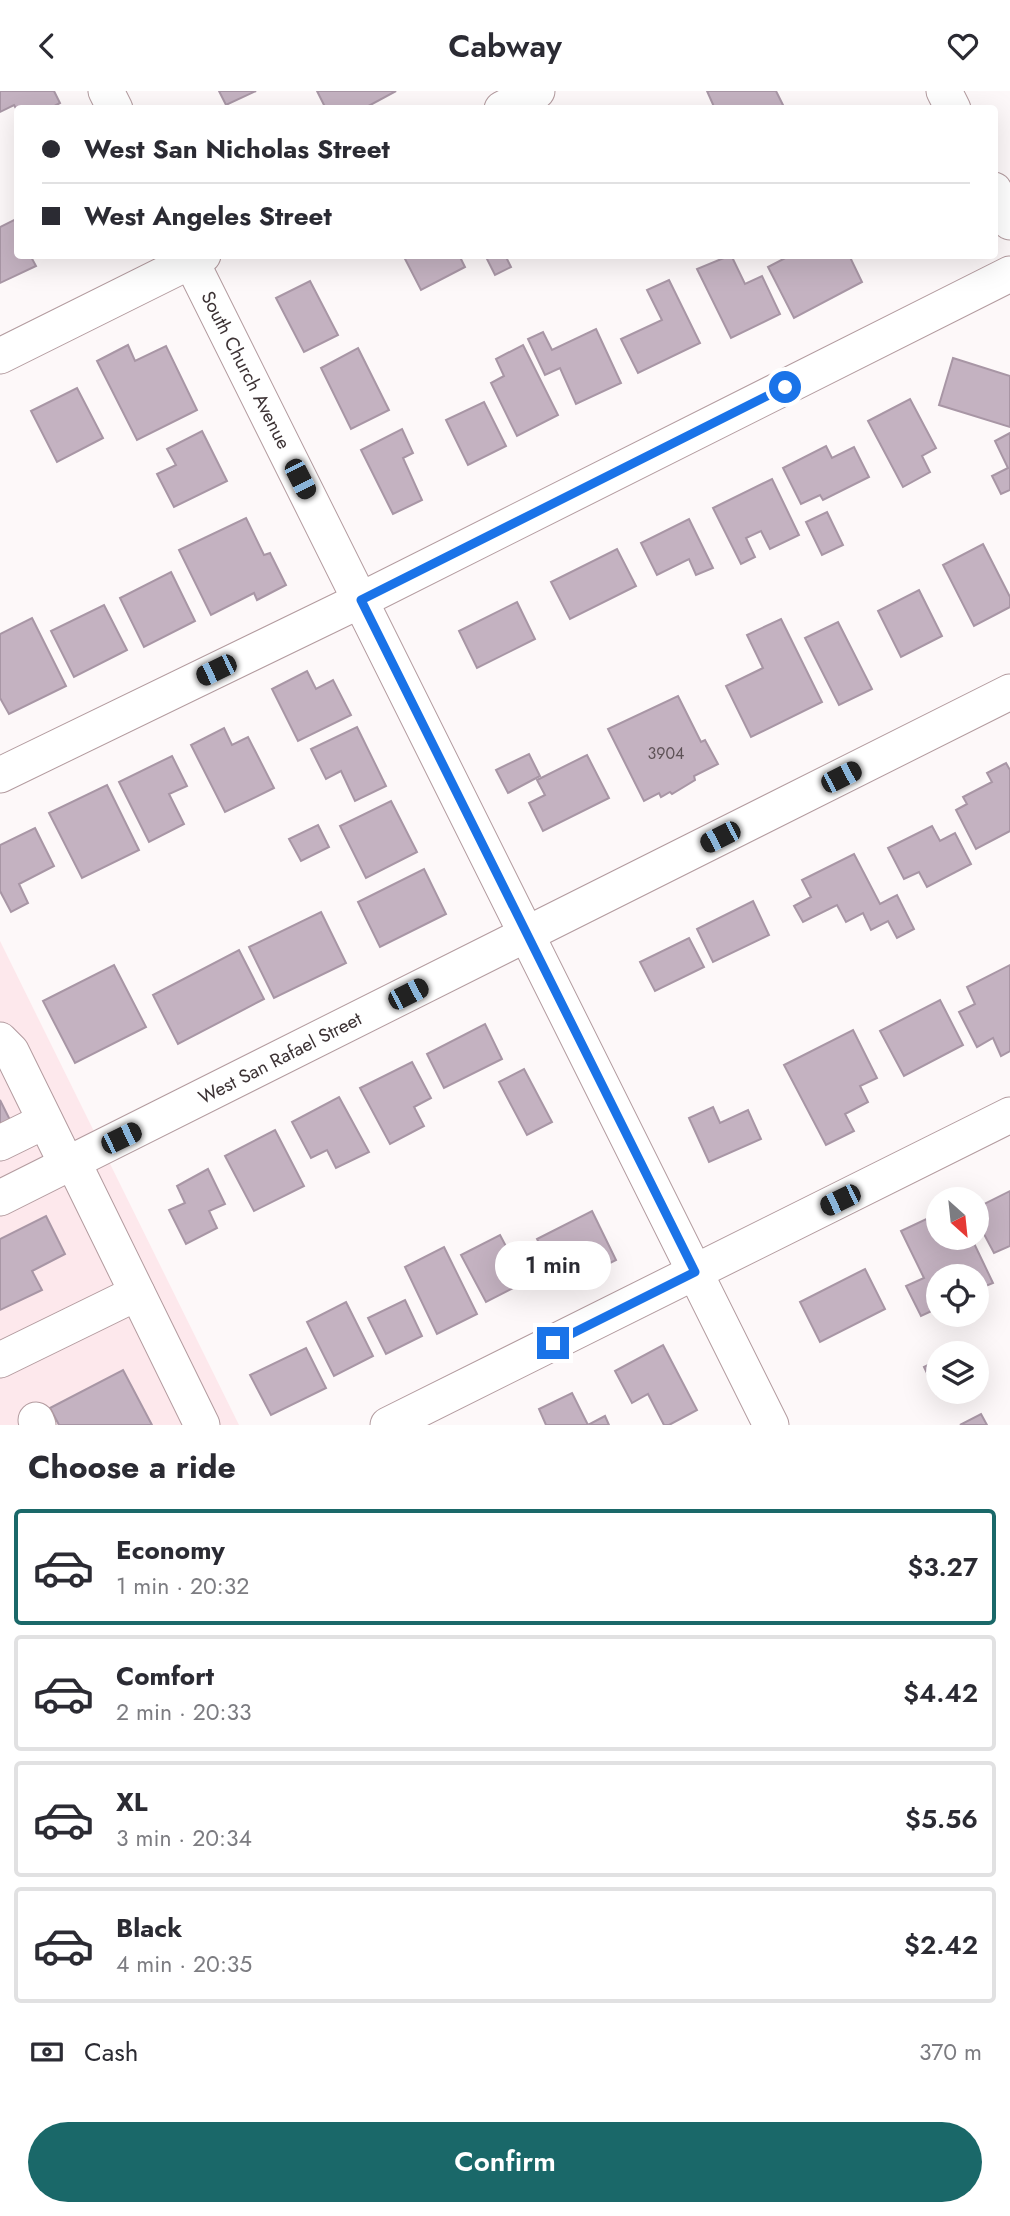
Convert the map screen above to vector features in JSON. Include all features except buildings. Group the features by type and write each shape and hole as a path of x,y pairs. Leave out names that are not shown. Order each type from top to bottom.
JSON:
{"street":[{"path":"510,105 537,91"},
{"path":"998,198 1010,222"},
{"path":"0,356 190,259"},
{"name":"South Church Avenue","path":"195,259 361,600 771,1425"},
{"path":"0,775 361,600 1010,274"},
{"name":"West San Rafael Street","path":"0,1198 1010,692"},
{"path":"0,1040 11,1051 45,1121 70,1163 202,1425"},
{"path":"388,1425 1010,1115"},
{"path":"0,1143 45,1121"},
{"path":"0,1360 137,1293"}],"shaded area":[{"path":"0,941 239,1425 0,1425"}],"route":[{"path":"553,1343 695,1272 361,600 785,387"}]}
